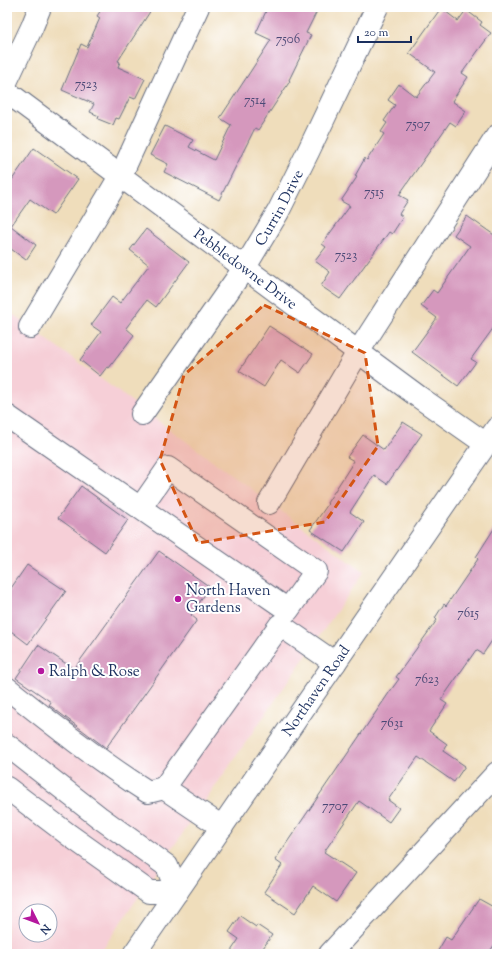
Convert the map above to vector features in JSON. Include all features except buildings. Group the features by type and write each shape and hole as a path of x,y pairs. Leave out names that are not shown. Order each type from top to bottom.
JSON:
{"street":[{"path":"7,80 40,7"},
{"path":"30,327 121,176 198,7"},
{"name":"Currin Drive","path":"142,414 245,267 278,212 376,7"},
{"name":"Pebbledowne Drive","path":"7,92 419,397 492,436"},
{"path":"269,503 358,352 497,136"},
{"path":"7,416 141,507 284,617 335,663"},
{"name":"Northaven Road","path":"134,954 492,436"},
{"path":"7,688 52,724 132,782 148,792 164,788 316,571 168,468 141,507"},
{"path":"7,745 99,817 167,866 177,892 149,892 81,844 7,788"},
{"path":"330,954 497,773"},
{"path":"164,788 222,827"},
{"path":"81,844 99,817"}],"highlighted area":[{"path":"264,305 365,353 378,446 325,522 198,543 160,460 184,375"}],"shaded area":[{"path":"7,310 364,572 99,954 7,954"}],"place":[{"name":"North Haven Gardens","path":"178,599"},
{"name":"Ralph & Rose","path":"41,671"}]}
